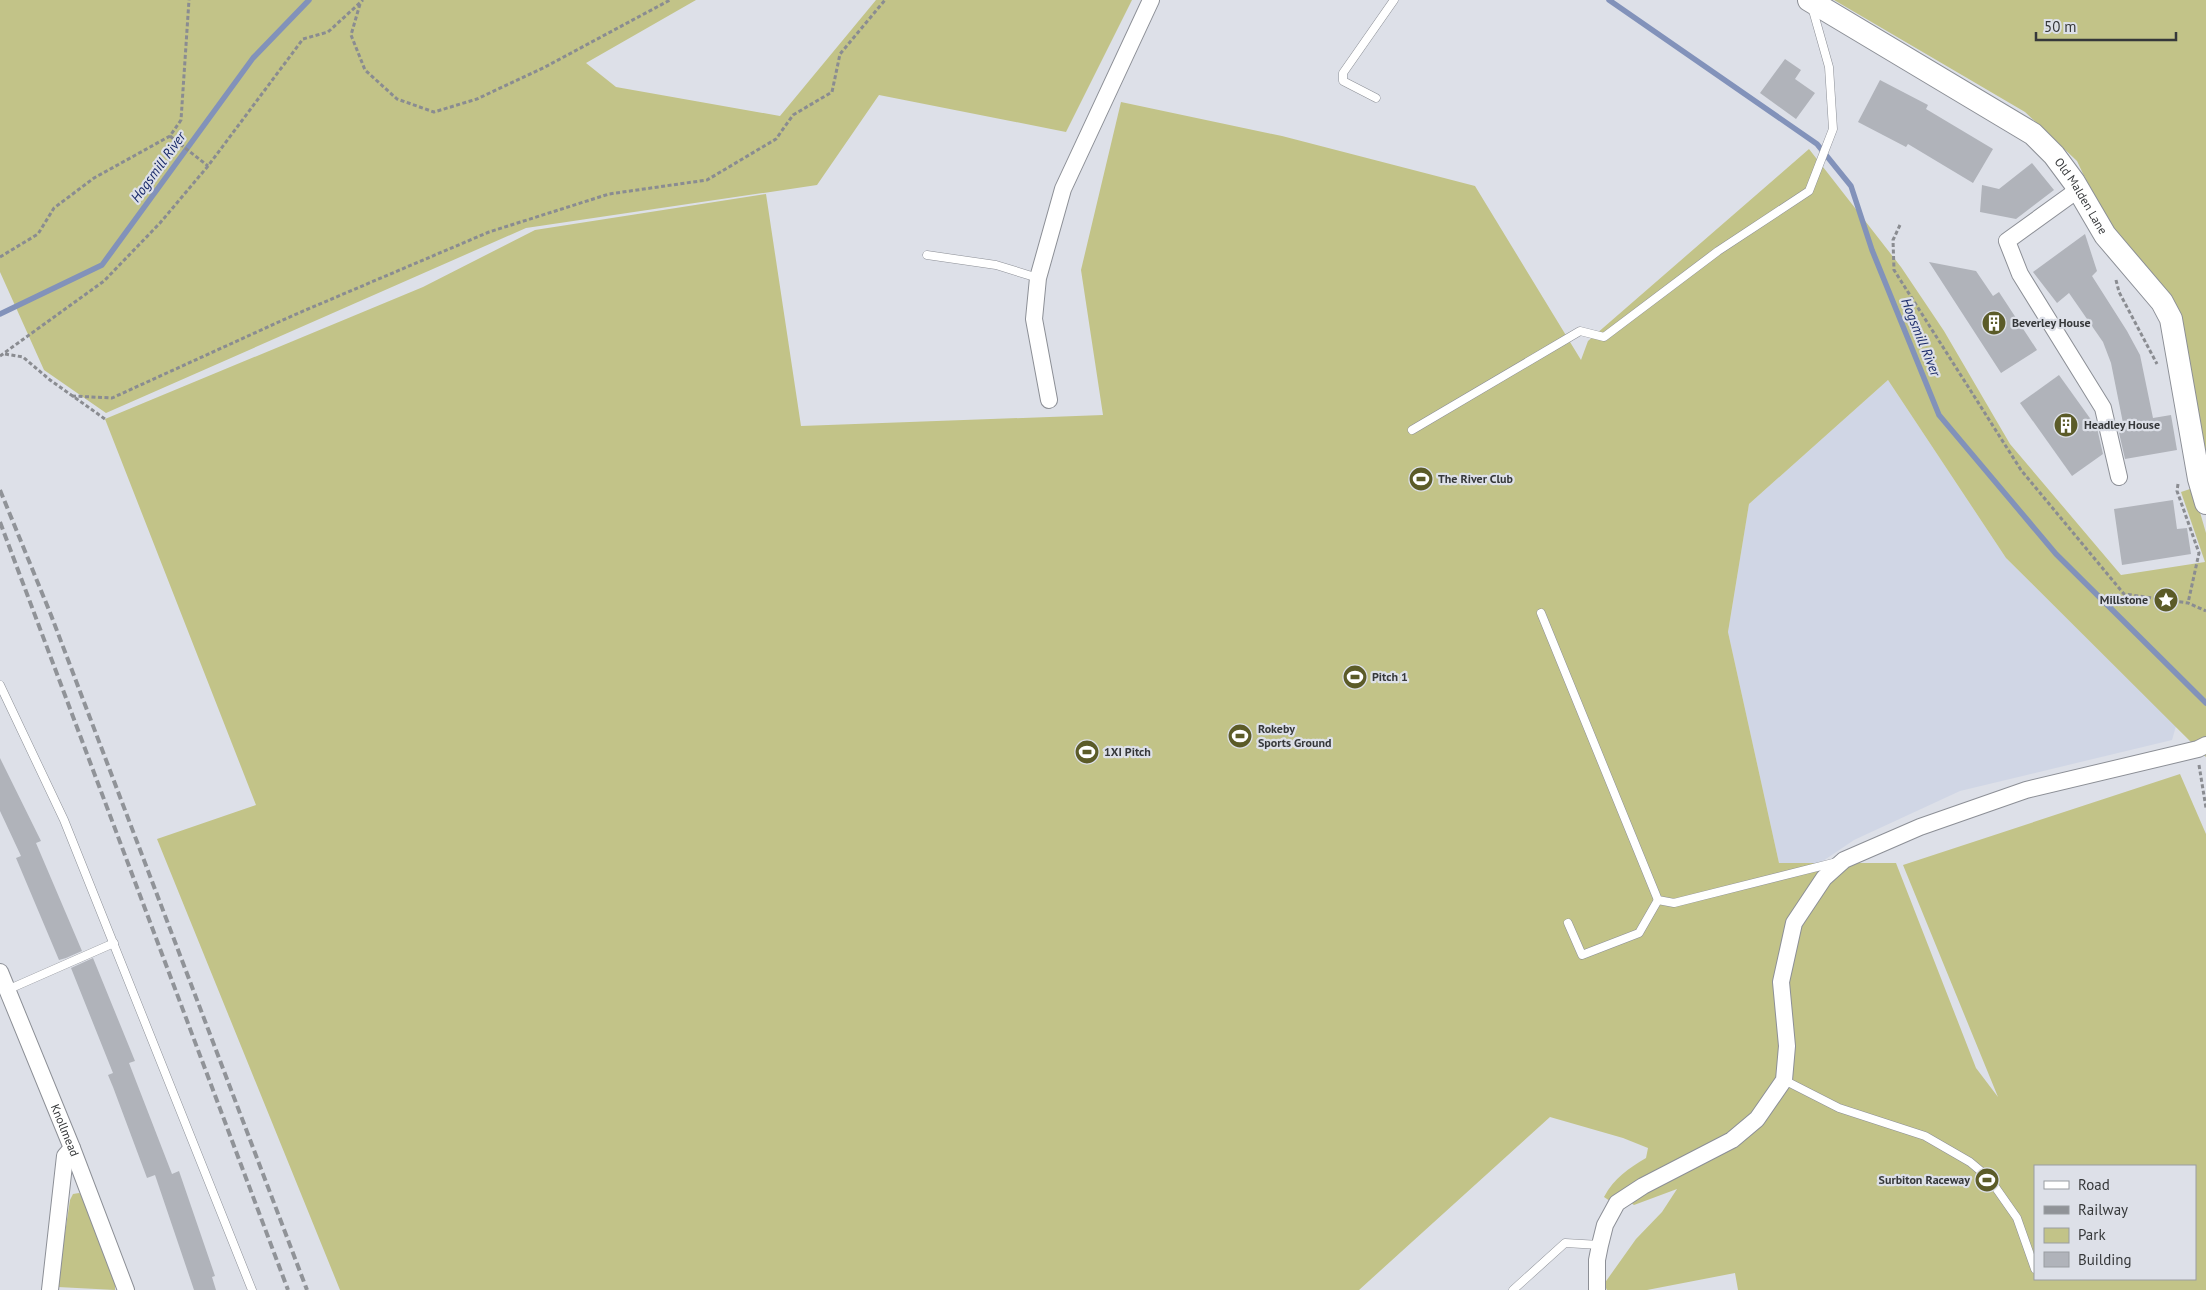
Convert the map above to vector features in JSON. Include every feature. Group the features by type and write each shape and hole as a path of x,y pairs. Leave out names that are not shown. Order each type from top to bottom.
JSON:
{"main road":[{"name":"Old Malden Lane","path":"1809,0 2033,134 2054,155 2078,189 2105,235 2162,302 2171,320 2198,479 2206,503"}],"street":[{"path":"1049,400 1034,319 1038,278 1062,189 1151,0"},
{"path":"2078,189 2007,241 2020,274 2103,408 2119,477"},
{"path":"1597,1290 1597,1260 1600,1245 1605,1225 1617,1203 1643,1186 1732,1140 1757,1120 1784,1080 1787,1046 1781,982 1794,922 1824,878 1844,860 1920,827 2026,790 2202,747"},
{"name":"Knollmead","path":"0,972 72,1148 126,1290"},
{"path":"50,1290 65,1156 72,1148"}],"lane":[{"path":"1376,98 1343,81 1343,73 1394,0"},
{"path":"1412,430 1580,331 1604,337 1718,251 1809,191 1833,130 1829,67 1809,0"},
{"path":"927,254 996,264 1038,278"},
{"path":"1541,613 1658,900"},
{"path":"0,685 64,820 252,1290"},
{"path":"1658,900 1674,903 1844,860"},
{"path":"1568,923 1582,955 1639,933 1658,900"},
{"path":"7,990 114,943"},
{"path":"1784,1080 1840,1108 1925,1136 1970,1162 1989,1178 2018,1218 2034,1266"},
{"path":"1513,1290 1565,1243 1600,1245"}],"path":[{"path":"0,257 38,234 54,208 94,178 170,136 181,120 189,0"},
{"path":"362,1 351,35 365,70 397,100 434,112 477,99 494,91 544,67 670,0"},
{"path":"72,396 112,398 294,315 490,232 609,194 707,180 776,139 793,115 832,92 840,54 885,0"},
{"path":"2,355 104,281 160,223 208,166 303,39 328,32 362,1"},
{"path":"170,136 208,166"},
{"path":"1900,225 1893,240 1894,270 2021,470 2124,594 2188,603 2206,611"},
{"path":"2114,273 2119,292 2160,370"},
{"path":"2,355 24,357 72,396 105,419"},
{"path":"2180,475 2177,491 2199,553 2188,603"},
{"path":"2202,747 2199,775 2206,808"}],"shaded area":[{"path":"1888,380 2006,558 2176,726 2172,740 1960,791 1854,840 1820,863 1779,863 1728,632 1749,504"}],"green space":[{"path":"0,0 696,0 586,63 616,87 780,116 876,0 1132,0 1066,132 879,95 817,185 526,228 106,413 44,370 0,272"},
{"path":"1834,0 2206,0 2206,460 2190,371 2103,216 2077,161 2025,112"},
{"path":"1121,102 1282,136 1475,186 1581,360 1588,341 1809,149 1901,267 1944,331 2010,444 2121,575 2205,562 2181,492 2193,488 2206,533 2206,757 2006,558 1888,380 1749,504 1728,632 1779,863 1896,863 1976,1068 1998,1097 1903,865 2180,774 2206,834 2206,1290 1738,1290 1735,1273 1647,1290 1607,1290 1604,1284 1636,1239 1662,1212 1677,1189 1634,1205 1620,1195 1610,1201 1604,1197 1612,1184 1622,1174 1646,1158 1648,1148 1623,1138 1550,1117 1359,1290 340,1290 157,839 256,805 105,419 423,287 535,230 766,194 801,426 1103,415 1081,270"},
{"path":"79,1193 82,1195 115,1283 115,1290 58,1287 57,1285 70,1200 73,1194"}],"building":[{"path":"1785,59 1801,70 1795,79 1815,93 1796,119 1760,93"},
{"path":"1880,80 1928,105 1926,109 1993,149 1973,183 1908,144 1906,147 1858,122"},
{"path":"2032,163 2054,190 2016,219 1980,212 1982,185 1999,189"},
{"path":"2085,234 2097,271 2092,276 2140,355 2153,418 2171,415 2177,450 2125,459 2117,424 2123,423 2111,363 2103,342 2069,293 2057,303 2033,272"},
{"name":"Beverley House","path":"1929,262 1976,271 1993,296 1999,292 2037,350 2001,373"},
{"name":"Headley House","path":"2059,375 2097,428 2103,454 2072,476 2020,403"},
{"path":"2173,500 2177,529 2187,528 2191,554 2122,565 2114,509"},
{"path":"0,758 41,841 36,843 82,951 66,958 59,960 16,858 21,856 0,811"},
{"path":"93,958 135,1061 129,1063 172,1174 179,1171 215,1276 212,1277 216,1290 194,1290 155,1175 147,1178 108,1075 113,1073 71,968"}],"waterway":[{"name":"Hogsmill River","path":"0,314 102,265 253,58 309,0"},
{"name":"Hogsmill River","path":"1609,0 1817,144 1851,186 1872,250 1939,415 2056,554 2206,703"}],"railway":[{"path":"0,490 51,615 307,1290"},
{"path":"0,522 288,1290"}],"place":[{"name":"Beverley House","path":"1994,323"},
{"name":"Headley House","path":"2066,425"},
{"name":"The River Club","path":"1421,479"},
{"name":"Millstone","path":"2166,600"},
{"name":"Pitch 1","path":"1355,677"},
{"name":"Rokeby Sports Ground","path":"1240,736"},
{"name":"1XI Pitch","path":"1087,752"},
{"name":"Surbiton Raceway","path":"1987,1180"}]}
